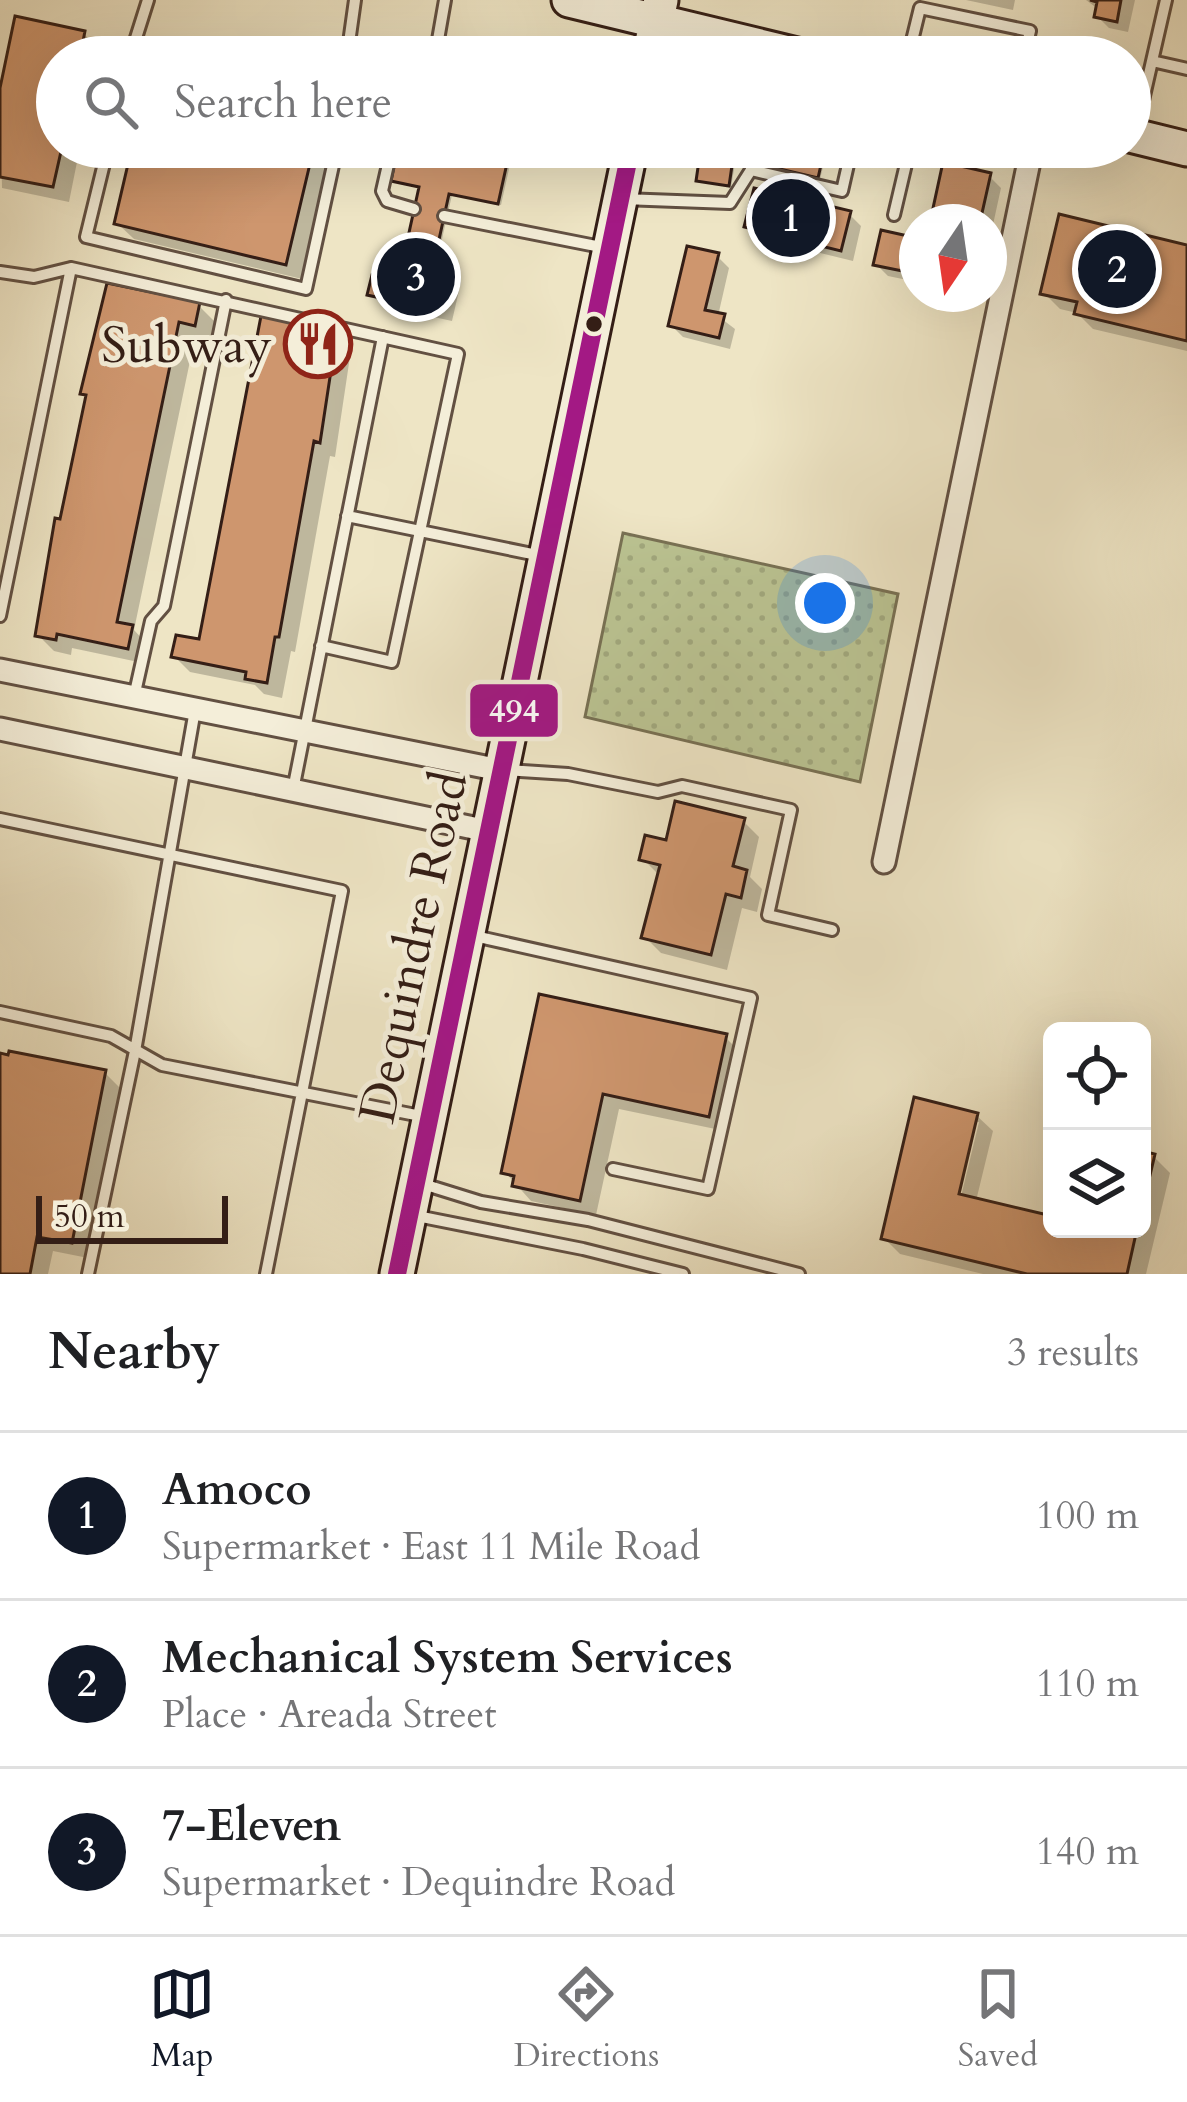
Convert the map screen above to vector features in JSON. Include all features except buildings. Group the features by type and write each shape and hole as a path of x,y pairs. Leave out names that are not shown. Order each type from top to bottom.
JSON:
{"main road":[{"path":"569,0 659,10 722,36"},
{"path":"1151,140 1187,149"},
{"name":"Dequindre Road","path":"397,1274 626,168"}],"street":[{"path":"884,862 1028,168"},
{"path":"0,670 500,770"},
{"path":"0,729 488,832"}],"lane":[{"path":"137,36 148,0"},
{"path":"350,36 355,0"},
{"path":"439,36 445,0"},
{"path":"1151,65 1166,0"},
{"path":"913,36 920,4 1030,31 1029,36"},
{"path":"1152,61 1187,69"},
{"path":"103,168 86,237 306,289 332,168"},
{"path":"387,168 382,191 387,201 414,209"},
{"path":"620,198 730,202 751,170 842,191 847,168"},
{"path":"894,215 905,168"},
{"path":"444,215 610,249"},
{"path":"0,616 71,268"},
{"path":"0,272 34,277 71,268 458,355 392,662 321,646"},
{"path":"134,697 151,621 164,606 226,300"},
{"path":"293,790 383,337"},
{"path":"347,515 545,557"},
{"path":"88,1274 135,1051 195,710"},
{"path":"500,770 568,775 658,792 682,786 791,810 767,915 832,930"},
{"path":"0,819 342,891 266,1274"},
{"path":"467,934 751,998 708,1189 613,1168"},
{"path":"0,1012 111,1036 162,1065 430,1118"},
{"path":"413,1198 682,1274"},
{"path":"413,1198 481,1202 588,1220 799,1274"}],"green space":[{"path":"623,533 898,594 860,782 585,717"}],"transit line":[{"name":"494","path":"397,1274 627,168"}],"place":[{"name":"Amoco","path":"791,218"},
{"name":"Mechanical System Services","path":"1117,269"},
{"name":"7-Eleven","path":"416,277"},
{"name":"Subway","path":"318,344"}]}
